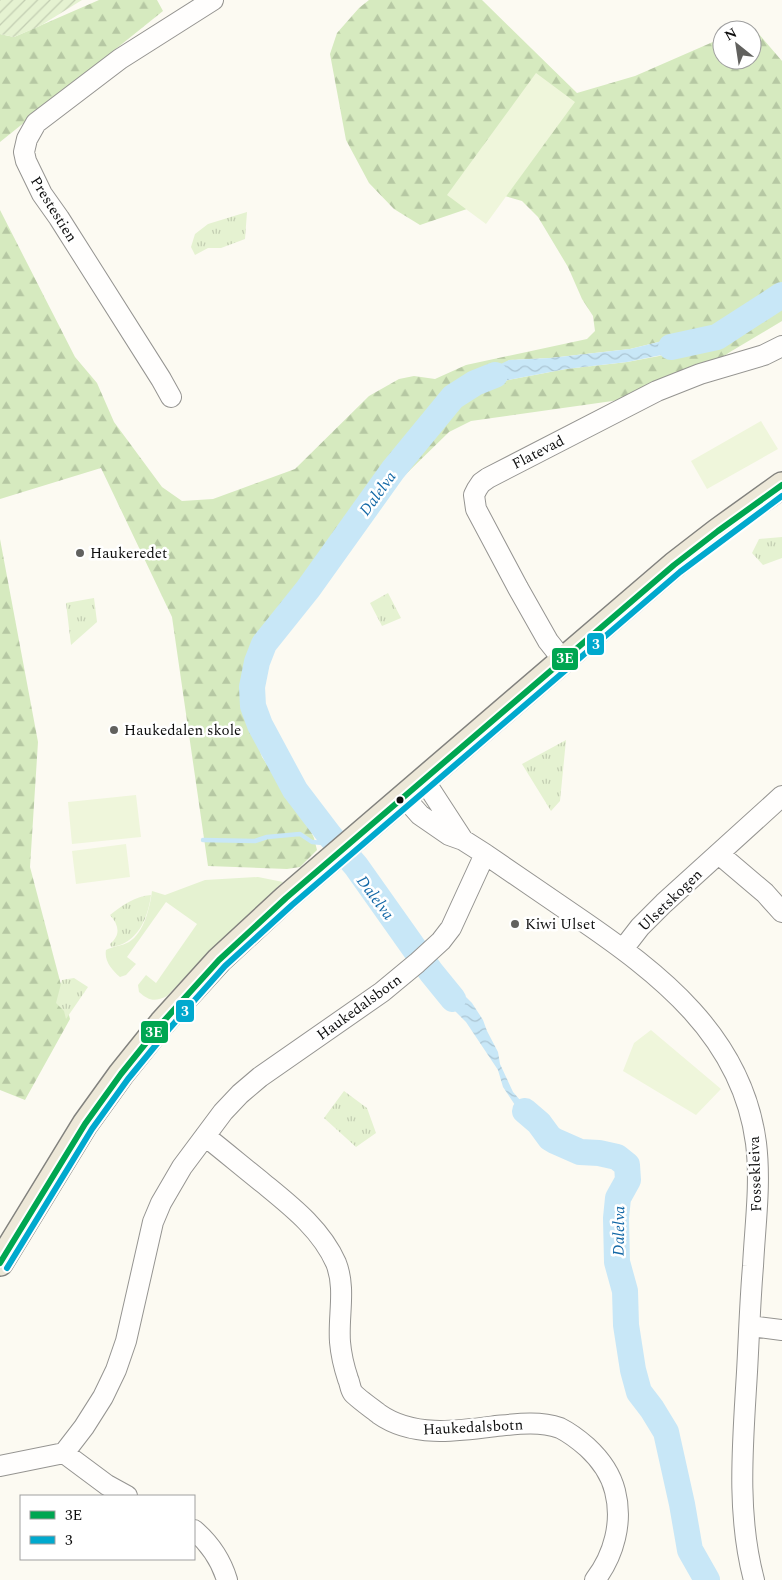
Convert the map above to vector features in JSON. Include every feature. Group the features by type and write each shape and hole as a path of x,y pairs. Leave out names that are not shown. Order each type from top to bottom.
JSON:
{"main road":[{"path":"0,1263 85,1124 145,1043 219,960 256,924 674,565 782,485"}],"street":[{"name":"Prestestien","path":"171,398 161,379 42,194 24,152 27,139 36,123 120,59 214,0"},
{"name":"Flatevad","path":"563,660 548,641 476,510 474,495 481,482 657,391 700,374 764,355 782,346"},
{"name":"Fossekleiva","path":"424,780 463,840"},
{"name":"Ulsetskogen","path":"623,949 640,927 664,903 782,796"},
{"name":"Fossekleiva","path":"404,797 420,815 449,835 463,840 485,854 623,949 670,988 716,1039 744,1092 753,1126 757,1165 756,1223 743,1467 745,1539 754,1580"},
{"name":"Haukedalsbotn","path":"64,1452 84,1428 103,1397 116,1370 126,1341 153,1222 170,1186 205,1136 223,1112 260,1077 374,997 441,941 451,928 485,854"},
{"path":"719,854 765,893 782,912"},
{"name":"Haukedalsbotn","path":"205,1136 301,1215 316,1231 336,1263 341,1283 340,1342 344,1365 353,1394 380,1415 416,1430 437,1431 485,1428 520,1423 541,1424 559,1428 577,1438 593,1452 613,1482 618,1516 613,1548 605,1566 595,1580"},
{"path":"750,1326 782,1330"},
{"path":"0,1466 64,1452 107,1485 125,1495"},
{"path":"195,1531 213,1551 226,1580"}],"green space":[{"path":"0,0 82,0 40,26 14,37 0,34"},
{"path":"99,0 157,0 163,11 0,142 0,34 14,37"},
{"path":"369,0 482,0 577,93 635,76 712,42 712,70 762,70 762,38 782,61 782,282 715,327 701,332 722,343 729,340 782,300 782,321 730,352 669,393 471,421 449,432 405,475 342,550 266,632 253,655 245,690 247,714 262,757 308,825 317,850 300,867 287,869 208,866 172,617 101,468 0,499 0,210 75,357 97,383 114,422 162,487 182,501 213,499 295,469 369,396 399,379 414,376 435,379 466,365 587,339 595,331 593,316 582,299 568,267 538,217 522,201 505,196 420,225 394,209 369,183 346,140 330,54 337,33 359,8","holes":["695,333 702,348 627,362 566,369 487,384 509,360 550,358 630,349"]},
{"path":"536,73 575,102 486,224 447,195"},
{"path":"247,212 245,239 221,248 208,248 195,255 191,247 195,234 208,224"},
{"path":"761,421 778,449 707,489 691,461"},
{"path":"782,537 782,558 763,565 752,553 759,539"},
{"path":"0,539 38,742 30,867 70,1019 25,1100 0,1090"},
{"path":"388,593 401,618 382,626 370,603"},
{"path":"94,598 97,622 71,645 66,603"},
{"path":"566,740 560,801 551,811 522,764"},
{"path":"136,795 141,837 72,844 68,802"},
{"path":"126,844 130,877 76,884 72,851"},
{"path":"258,877 283,882 209,952 167,996 156,1000 149,999 139,992 138,985 146,975 156,983 197,924 166,902 127,957 136,964 126,975 120,977 109,965 106,958 106,950 129,942 139,932 148,912 152,891 165,895 205,880"},
{"path":"151,895 147,913 140,929 128,941 111,947 110,944 114,941 118,930 110,915 134,899"},
{"path":"74,978 88,987 66,1019 64,1011 56,1003 62,980"},
{"path":"651,1030 721,1089 696,1115 623,1071 634,1043"},
{"path":"344,1091 367,1108 376,1133 356,1147 324,1118"}],"water":[{"path":"782,282 782,300 729,340 722,343 700,332 715,327"},
{"path":"695,333 716,344 627,362 566,369 487,384 464,397 461,383 509,360 550,358 630,349"},
{"path":"435,969 472,1003 483,1020 498,1052 500,1064 513,1092 534,1116 543,1121 550,1129 552,1137 542,1137 542,1131 537,1125 519,1111 503,1087 498,1070 466,1022 454,1010 438,988 424,977"}],"waterway":[{"name":"Dalelva","path":"671,347 717,337 782,295"},
{"name":"Dalelva","path":"453,999 431,972 356,866 295,790 260,725 253,706 252,687 257,662 264,644 308,589 393,470 453,397 475,383 495,375"},
{"path":"203,840 255,841 267,837 300,834 312,842 323,843 332,838"},
{"name":"Dalelva","path":"525,1111 555,1141 580,1152 599,1153 617,1157 627,1165 628,1180 618,1198 616,1218 617,1262 625,1291 626,1325 633,1370 639,1392 666,1432 690,1550 707,1580"}],"transit line":[{"name":"3E","path":"0,1263 85,1124 121,1074 162,1023 219,960 286,898 674,565 782,485"},
{"name":"3","path":"7,1268 92,1129 128,1079 225,966 292,905 680,572 782,496"}],"place":[{"name":"Haukeredet","path":"80,553"},
{"name":"Haukedalen skole","path":"114,730"},
{"name":"Kiwi Ulset","path":"515,924"}]}
